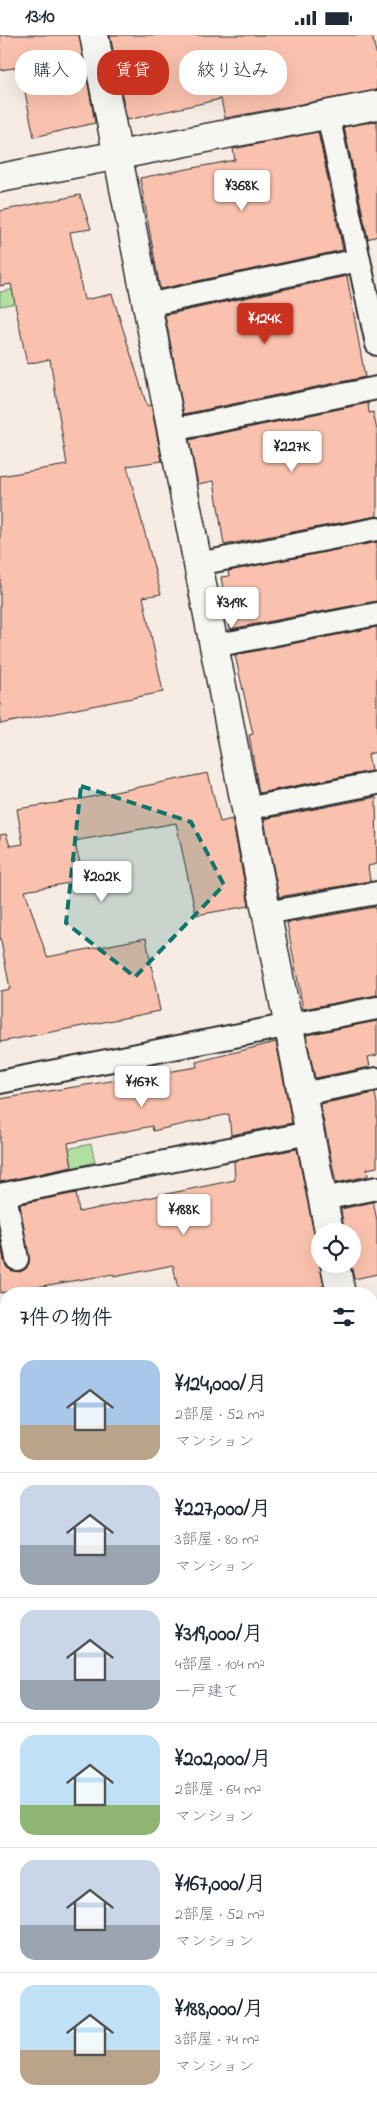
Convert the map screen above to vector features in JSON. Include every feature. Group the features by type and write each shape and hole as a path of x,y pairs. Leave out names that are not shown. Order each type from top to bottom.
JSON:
{"street":[{"path":"94,35 327,1223"},
{"path":"0,178 377,105"},
{"path":"337,1273 340,1287"}],"lane":[{"path":"328,115 377,344"},
{"path":"147,305 359,260"},
{"path":"172,430 377,388"},
{"path":"198,564 377,529"},
{"path":"214,646 377,614"},
{"path":"246,809 377,783"},
{"path":"266,913 377,893"},
{"path":"0,1082 377,1008"},
{"path":"302,1094 377,1079"},
{"path":"17,1259 2,1195 309,1133"},
{"path":"322,1199 377,1188"}],"highlighted area":[{"path":"81,786 191,822 224,885 135,977 66,923"}],"green space":[{"path":"74,278 81,292 0,306 0,292"},
{"path":"91,1144 95,1162 33,1178 28,1157"}],"building":[{"path":"0,35 79,35 82,50 15,50 15,68 0,70"},
{"path":"110,35 372,35 377,57 377,90 225,118 221,99 127,120 122,95 169,95 169,50 113,50"},
{"path":"87,79 95,123 34,137 26,95 87,95"},
{"path":"377,121 377,236 368,239 344,127"},
{"path":"318,132 343,250 160,289 140,178 235,160 233,149"},
{"path":"80,195 91,229 70,232 84,300 112,294 147,406 151,405 162,461 127,466 161,594 143,597 163,692 0,724 0,476 67,465 50,359 27,364 11,284 0,286 0,211"},
{"path":"347,276 365,377 184,414 165,315"},
{"path":"368,403 369,413 373,412 377,430 377,516 224,545 214,481 198,484 189,440"},
{"path":"377,542 377,601 230,629 221,577 229,576 228,571"},
{"path":"377,627 377,752 368,754 371,771 259,793 249,735 253,734 235,655"},
{"path":"208,773 220,822 232,819 249,906 196,915 176,823 74,841 85,880 25,891 47,957 146,938 160,1011 0,1042 0,991 10,989 0,936 0,835 6,834 10,846 23,844 17,809 76,800"},
{"path":"376,797 377,864 368,866 370,881 279,897 264,819"},
{"path":"375,907 377,917 377,995 303,1009 287,923"},
{"path":"377,1021 377,1055 368,1057 370,1067 315,1078 306,1035"},
{"path":"276,1042 292,1123 231,1135 229,1114 153,1131 152,1126 68,1143 72,1167 0,1182 0,1099 197,1067 196,1062"},
{"path":"375,1093 377,1104 377,1167 367,1169 368,1176 336,1183 320,1104"},
{"path":"297,1149 312,1223 311,1273 321,1273 324,1286 178,1287 173,1265 114,1277 114,1274 36,1287 0,1287 0,1239 7,1268 20,1272 26,1269 29,1263 20,1204 76,1193 79,1212 235,1180 234,1161"},
{"path":"373,1202 377,1220 377,1274 354,1279 353,1273 361,1273 361,1223 343,1223 341,1209"}]}
